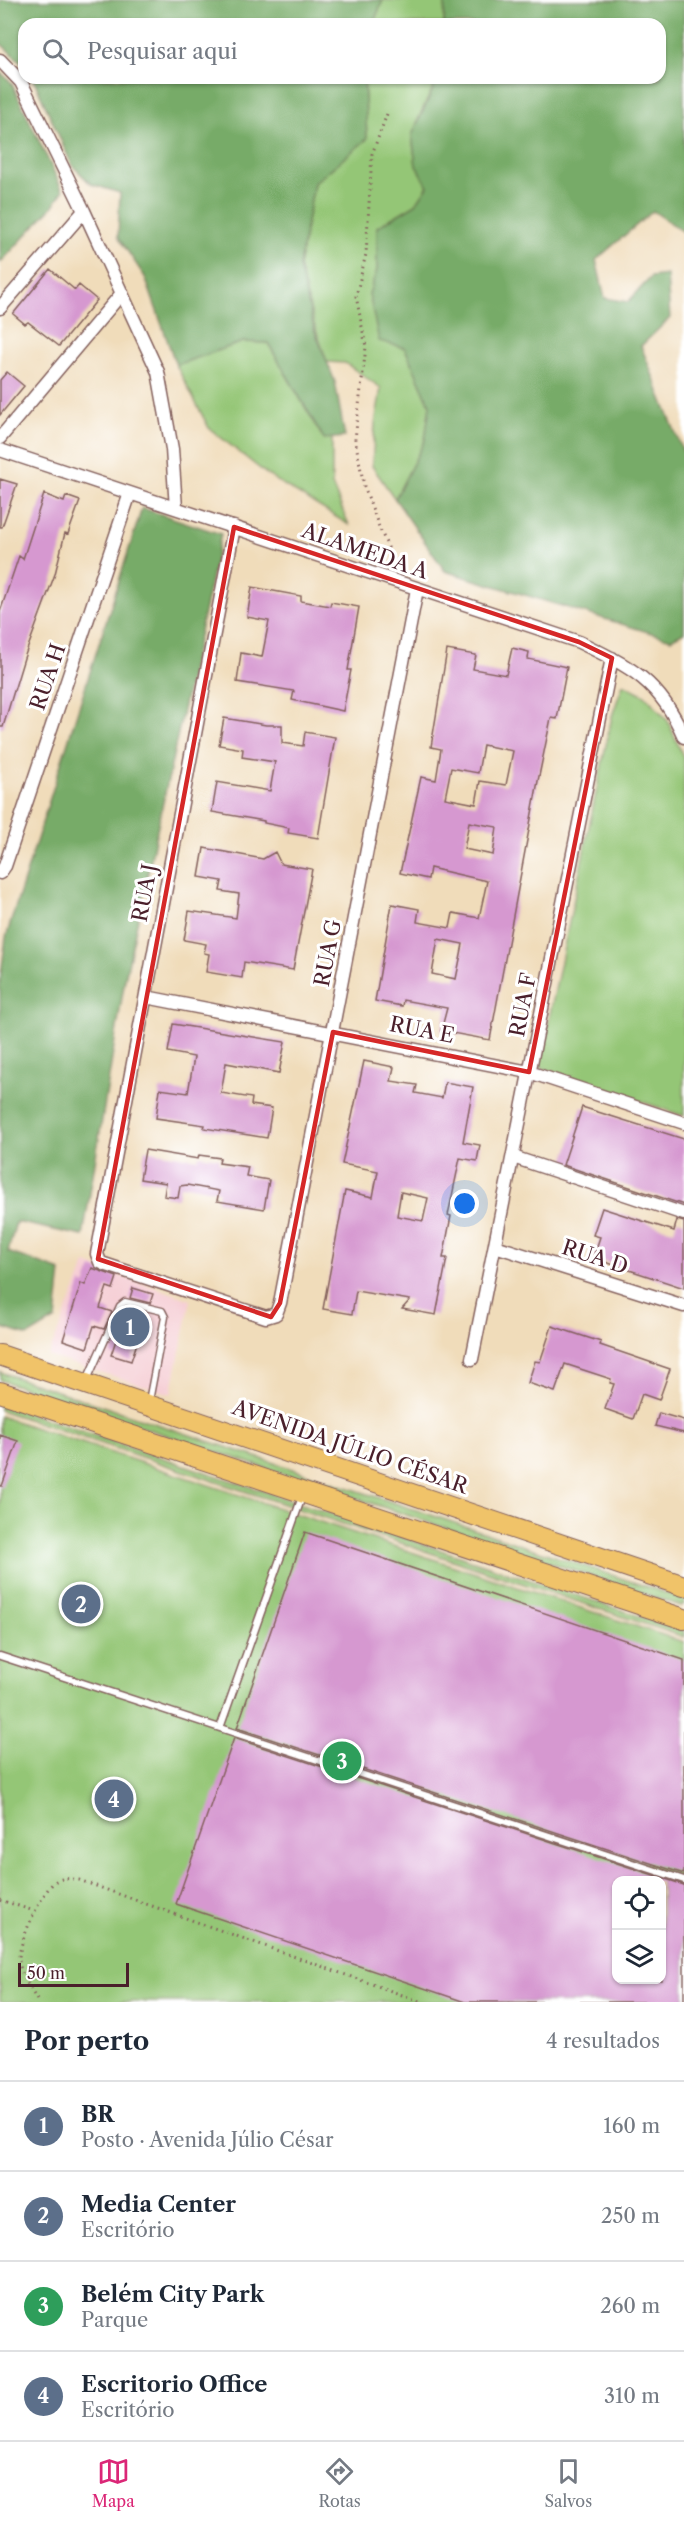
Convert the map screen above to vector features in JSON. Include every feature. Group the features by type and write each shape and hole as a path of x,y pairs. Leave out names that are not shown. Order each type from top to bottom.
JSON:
{"main road":[{"name":"AVENIDA JÚLIO CÉSAR","path":"0,1355 684,1586"},
{"path":"0,1392 684,1619"},
{"path":"661,1579 684,1572"}],"street":[{"path":"0,60 18,79"},
{"path":"22,84 84,211 158,372 172,448 176,508"},
{"path":"0,308 84,211"},
{"path":"0,438 122,293"},
{"name":"ALAMEDA A","path":"0,450 579,642 612,658 647,681 676,719 684,737"},
{"name":"RUA H","path":"0,873 9,855 130,493"},
{"name":"RUA J","path":"234,527 97,1254 100,1262 104,1264 266,1317"},
{"name":"RUA G","path":"266,1317 276,1314 280,1303 417,589"},
{"name":"RUA F","path":"472,1359 612,658"},
{"name":"RUA E","path":"146,997 529,1072 684,1123"},
{"path":"513,1157 684,1214"},
{"name":"RUA D","path":"495,1246 684,1306"}],"lane":[{"path":"86,1383 120,1306 125,1302 162,1311 165,1317 148,1404"},
{"path":"220,1728 304,1493"},
{"path":"0,1656 684,1881"}],"path":[{"path":"387,114 372,153 366,254 356,296 366,347 355,439 364,486 379,527 400,573 398,582"},
{"path":"37,2000 26,1981 18,1959 34,1911 46,1889 63,1878 79,1880 422,2002"},
{"path":"0,1900 34,1911"}],"highlighted area":[{"path":"234,527 579,642 612,658 529,1072 333,1032 280,1303 271,1317 98,1259"}],"shaded area":[{"path":"86,1264 191,1300 171,1394 48,1356"}],"green space":[{"path":"0,0 383,0 376,18 18,18 18,60 0,43"},
{"path":"383,0 445,0 444,18 376,18"},
{"path":"445,0 684,0 684,232 653,211 596,260 605,298 628,302 651,277 667,275 670,318 641,346 684,454 684,632 671,639 445,571 395,499 425,440 430,405 405,348 379,341 369,294 377,270 377,227 416,204 428,186 416,166 412,135 435,84 666,84 666,18 444,18"},
{"path":"0,72 11,82 63,191 53,206 0,263"},
{"path":"36,84 364,84 367,139 314,183 299,266 315,331 335,382 345,437 324,439 268,343 243,342 176,365 145,277 118,237 120,193 91,184 72,165"},
{"path":"364,84 435,84 418,120 413,143 415,156 428,186 416,204 377,227 377,270 369,294 405,348 430,405 425,440 395,499 372,466 375,424 381,388 345,363 327,362 314,324 299,266 314,183 367,139"},
{"path":"243,342 268,343 323,438 332,438 332,485 349,525 269,476 209,428 176,365"},
{"path":"142,508 221,534 125,979 83,1236 16,1222 8,1252 61,1271 56,1319 28,1336 0,1327 0,980 6,937"},
{"path":"623,684 645,695 668,721 684,759 684,1116 539,1067 612,716"},
{"path":"0,1372 684,1599 684,1604 681,1606 0,1380"},
{"path":"0,1404 684,1631 684,1637 0,1410"},
{"path":"0,1416 684,1642 684,2002 0,2002"}],"building":[{"path":"50,269 75,290 79,285 97,300 59,346 28,322 25,324 13,314"},
{"path":"7,372 24,386 0,415 0,380"},
{"path":"0,479 17,484 2,527 0,527"},
{"path":"44,494 64,502 66,496 80,501 68,534 65,533 55,574 24,658 3,727 0,727 0,612 19,556 23,559"},
{"path":"252,587 301,596 301,601 330,606 331,602 359,607 343,711 292,700 294,691 237,682 241,653 262,657 269,621 247,617"},
{"path":"512,648 529,652 528,659 567,667 557,719 551,718 490,1040 441,1031 447,1008 403,1000 402,1006 375,1001 392,904 419,909 417,922 450,928 453,913 479,918 487,881 430,868 428,879 400,873 421,777 436,780 441,749 431,747 447,650 476,655 473,669 506,675","holes":["483,745 513,751 506,785 480,781 476,804 445,798 451,768 478,773","469,822 497,827 493,855 464,849","438,939 463,944 456,979 432,974"]},
{"path":"224,718 266,725 282,725 282,743 303,746 305,732 335,737 318,838 288,833 289,828 264,823 264,821 212,812 217,782 270,791 275,762 242,757 243,749 219,745"},
{"path":"204,848 263,859 275,852 281,864 312,869 293,970 244,962 242,978 206,972 209,954 204,953 206,944 184,940 189,911 236,918 239,894 220,891 222,881 199,877"},
{"path":"173,1024 285,1042 279,1073 226,1063 221,1093 252,1098 251,1105 272,1108 267,1138 156,1118 160,1089 188,1093 194,1057 168,1052"},
{"path":"364,1061 394,1067 391,1081 417,1085 415,1093 442,1098 445,1082 473,1087 463,1142 480,1145 477,1161 460,1158 448,1215 451,1216 443,1258 447,1258 436,1315 402,1309 410,1300 356,1291 352,1314 323,1309 345,1191 373,1197 378,1171 342,1164","holes":["401,1192 428,1198 423,1221 397,1216"]},
{"path":"582,1107 684,1139 684,1205 563,1165"},
{"path":"145,1150 198,1159 199,1155 220,1158 219,1163 248,1167 246,1176 269,1180 264,1209 217,1201 219,1191 187,1185 180,1186 178,1198 164,1196 166,1183 140,1179"},
{"path":"602,1208 674,1231 677,1220 684,1222 684,1288 593,1258 600,1237 593,1235"},
{"path":"92,1268 117,1277 113,1289 107,1287 100,1308 112,1312 104,1329 94,1326 87,1348 63,1340 81,1283 85,1285"},
{"path":"133,1288 153,1294 150,1303 130,1298"},
{"path":"126,1308 147,1313 131,1361 111,1355 118,1334 114,1332"},
{"path":"552,1326 670,1369 659,1400 642,1394 633,1419 605,1409 614,1384 610,1383 611,1379 565,1364 555,1392 528,1383 535,1361 540,1362"},
{"path":"659,1413 684,1420 684,1433 655,1426"},
{"path":"0,1435 18,1441 2,1486 0,1486"},
{"path":"305,1532 684,1660 684,1874 237,1728"},
{"path":"234,1738 656,1876 612,1876 612,1984 666,1984 666,1879 684,1885 684,2002 465,2002 176,1904"}],"place":[{"name":"BR","path":"130,1327"},
{"name":"Media Center","path":"81,1604"},
{"name":"Belém City Park","path":"342,1761"},
{"name":"Escritorio Office","path":"114,1799"}]}
